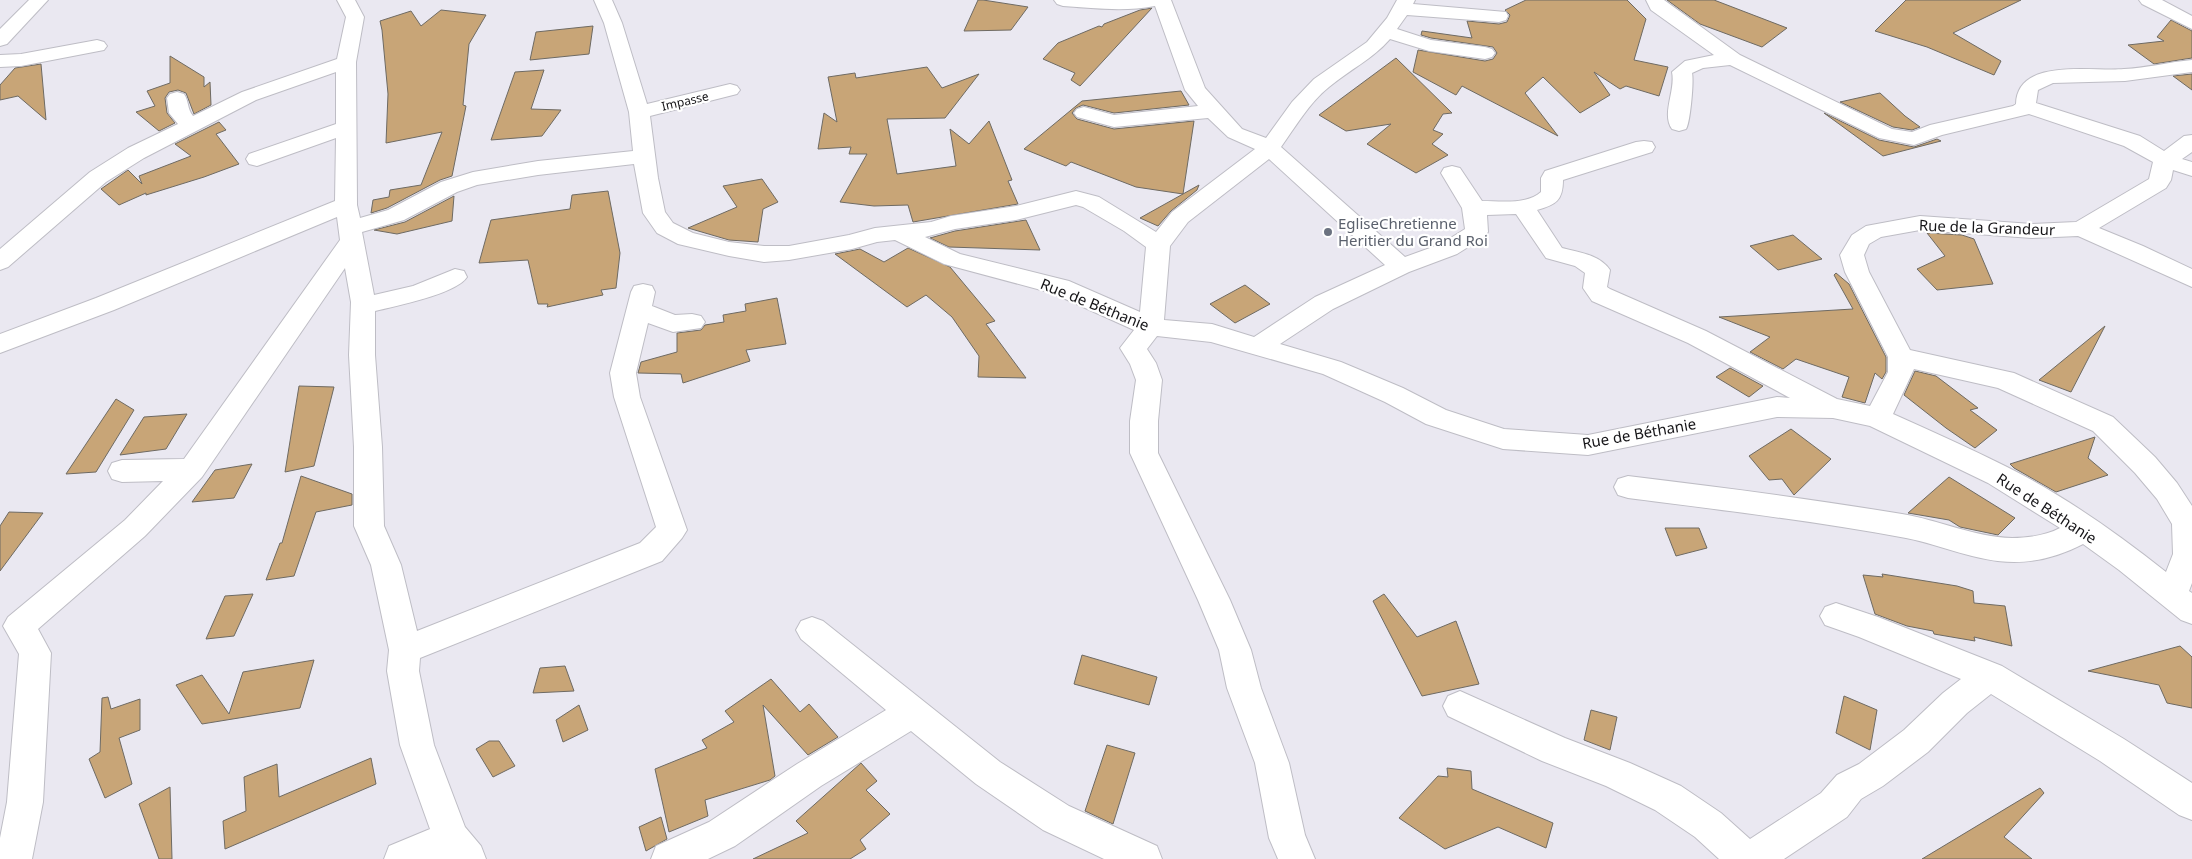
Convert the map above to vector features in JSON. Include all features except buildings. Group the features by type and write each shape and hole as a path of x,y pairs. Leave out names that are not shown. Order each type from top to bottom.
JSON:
{"street":[{"path":"0,40 39,0"},
{"path":"346,0 355,17 346,62 349,225 363,306 362,355 368,447 369,526 386,565 405,650 403,671 417,745 459,849 402,859"},
{"path":"603,0 604,6 613,22 639,112 654,213 665,228 686,239 729,249 764,254 789,252 852,242 875,236 934,228 960,221 1016,214 1076,198 1091,202 1158,244"},
{"path":"1063,0 1121,4 1142,4 1158,0"},
{"path":"1162,0 1195,90 1214,112 1235,133 1270,148 1401,267"},
{"path":"1655,0 1658,6 1733,59 1886,134 1914,139 1937,128 1950,127 2020,111 2026,106"},
{"path":"2148,0 2192,23"},
{"path":"1297,859 1287,838 1272,763 1244,688 1235,650 1214,600 1144,453 1144,421 1149,380 1143,363 1133,348 1151,328 1158,244 1180,217 1270,148 1300,106 1321,83 1374,46 1386,32 1404,4 1499,16"},
{"path":"1386,32 1429,45 1485,53"},
{"path":"0,61 21,60 98,46"},
{"path":"1679,125 1677,116 1684,78 1682,72 1685,68 1697,64 1733,59"},
{"path":"0,262 98,177 136,153 249,96 346,62"},
{"path":"2026,106 2026,92 2032,84 2044,78 2116,76 2168,67 2192,66"},
{"name":"Impasse","path":"639,112 730,90"},
{"path":"177,98 179,113 191,126"},
{"path":"2026,106 2132,141 2164,160 2192,169"},
{"path":"1084,113 1114,122 1154,116 1214,112"},
{"path":"257,159 348,127"},
{"path":"2164,160 2180,151 2192,140"},
{"path":"1475,208 1523,206 1550,197 1552,191 1551,179 1553,176 1644,147"},
{"path":"0,344 104,304 349,225 396,215 449,187 473,179 538,168 645,156"},
{"name":"Rue de la Grandeur","path":"1901,357 1857,272 1852,255 1860,240 1874,231 1920,224 2032,230 2081,229 2158,183 2164,160"},
{"path":"1257,346 1324,303 1401,267 1449,249 1476,232 1475,208 1452,173"},
{"path":"1523,206 1554,253 1583,261 1598,270 1596,288 1601,295 1697,337 1833,408"},
{"path":"14,859 25,802 35,653 10,631 135,528 192,470 349,225"},
{"path":"2081,229 2192,279"},
{"name":"Rue de Béthanie","path":"900,233 942,255 1060,287 1151,328 1212,333 1332,368 1394,394 1436,417 1503,439 1588,445 1777,407 1833,408 1877,418 1998,475 2049,505 2130,561 2182,603"},
{"path":"363,306 420,292 455,277"},
{"path":"405,650 651,552 672,530 626,397 623,373 641,300 673,324 692,322"},
{"path":"1877,418 1901,372 1901,357 2005,380 2103,424 2145,464 2167,492 2187,523 2188,554 2182,603"},
{"path":"122,471 192,470"},
{"path":"1628,486 1798,508 1909,527 1984,547 2014,550 2056,544 2083,530"},
{"path":"1836,616 1867,626 1990,676 2112,750 2192,803"},
{"path":"812,630 988,773 1056,818 1144,859"},
{"path":"1752,859 1834,805 1849,787 1871,775 1916,742 1955,703 1990,676"},
{"path":"1460,706 1554,750 1618,774 1668,798 1708,826 1745,859"},
{"path":"669,859 722,834 809,775 912,712"}],"place":[{"name":"EgliseChretienne Heritier du Grand Roi","path":"1328,232"}]}
